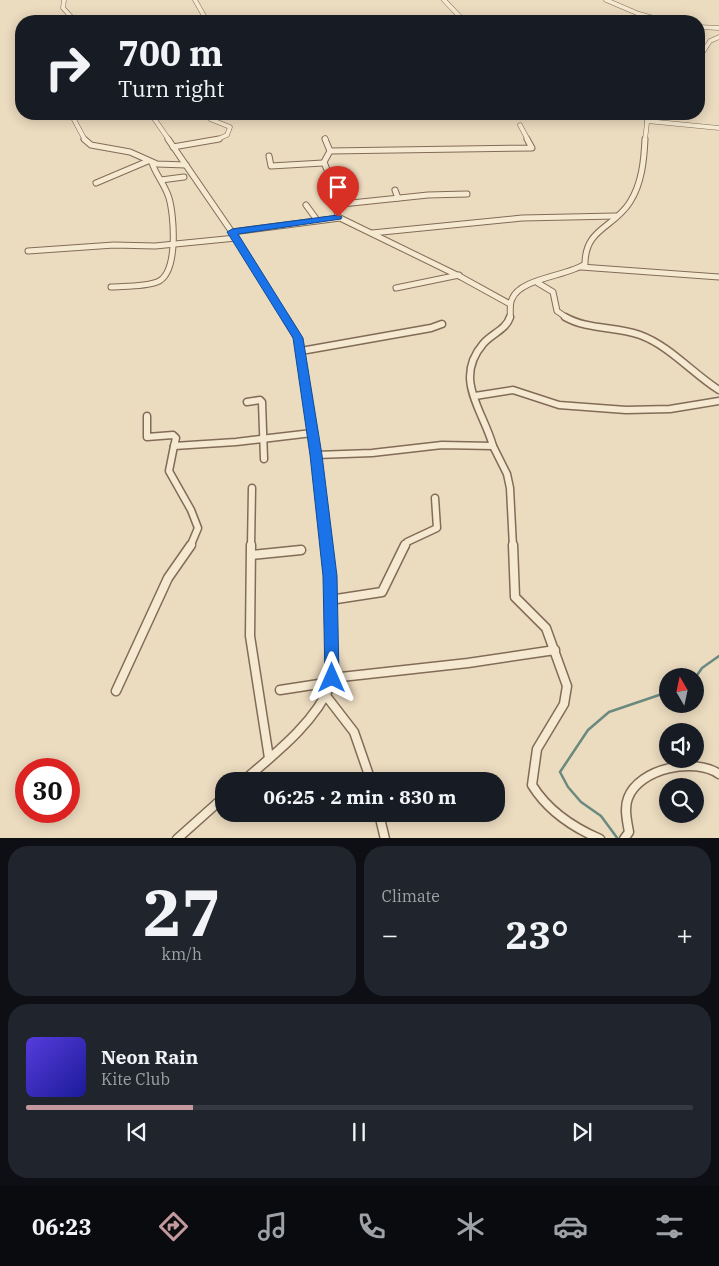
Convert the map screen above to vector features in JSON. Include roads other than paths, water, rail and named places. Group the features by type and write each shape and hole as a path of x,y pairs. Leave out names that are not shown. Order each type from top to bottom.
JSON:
{"street":[{"path":"64,0 63,8 69,15"},
{"path":"195,0 204,15"},
{"path":"444,0 458,15"},
{"path":"606,0 641,15"},
{"path":"705,27 719,28"},
{"path":"705,49 710,41 719,38"},
{"path":"74,120 88,144 130,152 150,162 186,165"},
{"path":"155,120 236,238 298,337 301,351 316,455 330,576 332,680 327,697 293,735 253,772"},
{"path":"173,147 214,140 227,135 230,127 211,120"},
{"path":"581,267 584,264 588,241 631,201 639,184 647,138 647,121 719,128"},
{"path":"338,217 336,206 330,200 331,180 323,163 330,151 530,148 532,146 520,125"},
{"path":"325,138 330,151"},
{"path":"269,156 271,166 323,163"},
{"path":"111,287 145,284 164,279 169,272 174,218 169,197 150,162"},
{"path":"96,183 150,162"},
{"path":"161,180 184,177"},
{"path":"395,190 398,198"},
{"path":"336,206 398,198 467,194"},
{"path":"306,206 317,220"},
{"path":"372,233 522,218 616,216"},
{"path":"232,232 338,217 458,275 510,304"},
{"path":"28,251 114,245 155,246 236,238"},
{"path":"600,838 574,826 558,814 532,786 537,749 564,704 566,681 544,625 523,607 515,597 510,488 507,474 492,446 475,396 469,373 470,364 488,338 506,326 511,314 511,298 517,292 538,282 581,267 719,277"},
{"path":"396,288 458,275"},
{"path":"538,282 553,292 557,311 565,318 589,327 613,328 641,335 660,346 719,390"},
{"path":"301,351 432,328 442,324"},
{"path":"475,396 513,390 564,406 626,410 663,410 719,401"},
{"path":"247,402 260,400 262,402 264,459"},
{"path":"116,691 168,578 189,549 198,528 191,510 169,470 176,438 173,435 147,437 147,416"},
{"path":"174,446 312,433"},
{"path":"316,455 372,453 442,445 492,446"},
{"path":"252,488 250,636 269,758"},
{"path":"330,600 382,592 407,542 437,528 435,498"},
{"path":"252,555 301,550"},
{"path":"280,690 332,680 468,664 555,650"},
{"path":"327,697 354,732 368,772"},
{"path":"624,838 629,832 625,807 628,796 640,781 658,773 685,768 706,767 719,774"},
{"path":"177,838 215,805"},
{"path":"381,822 385,838"}],"waterway":[{"path":"702,668 719,656"},
{"path":"617,838 601,816 581,802 568,787 560,772 588,730 609,712 659,695"}]}
